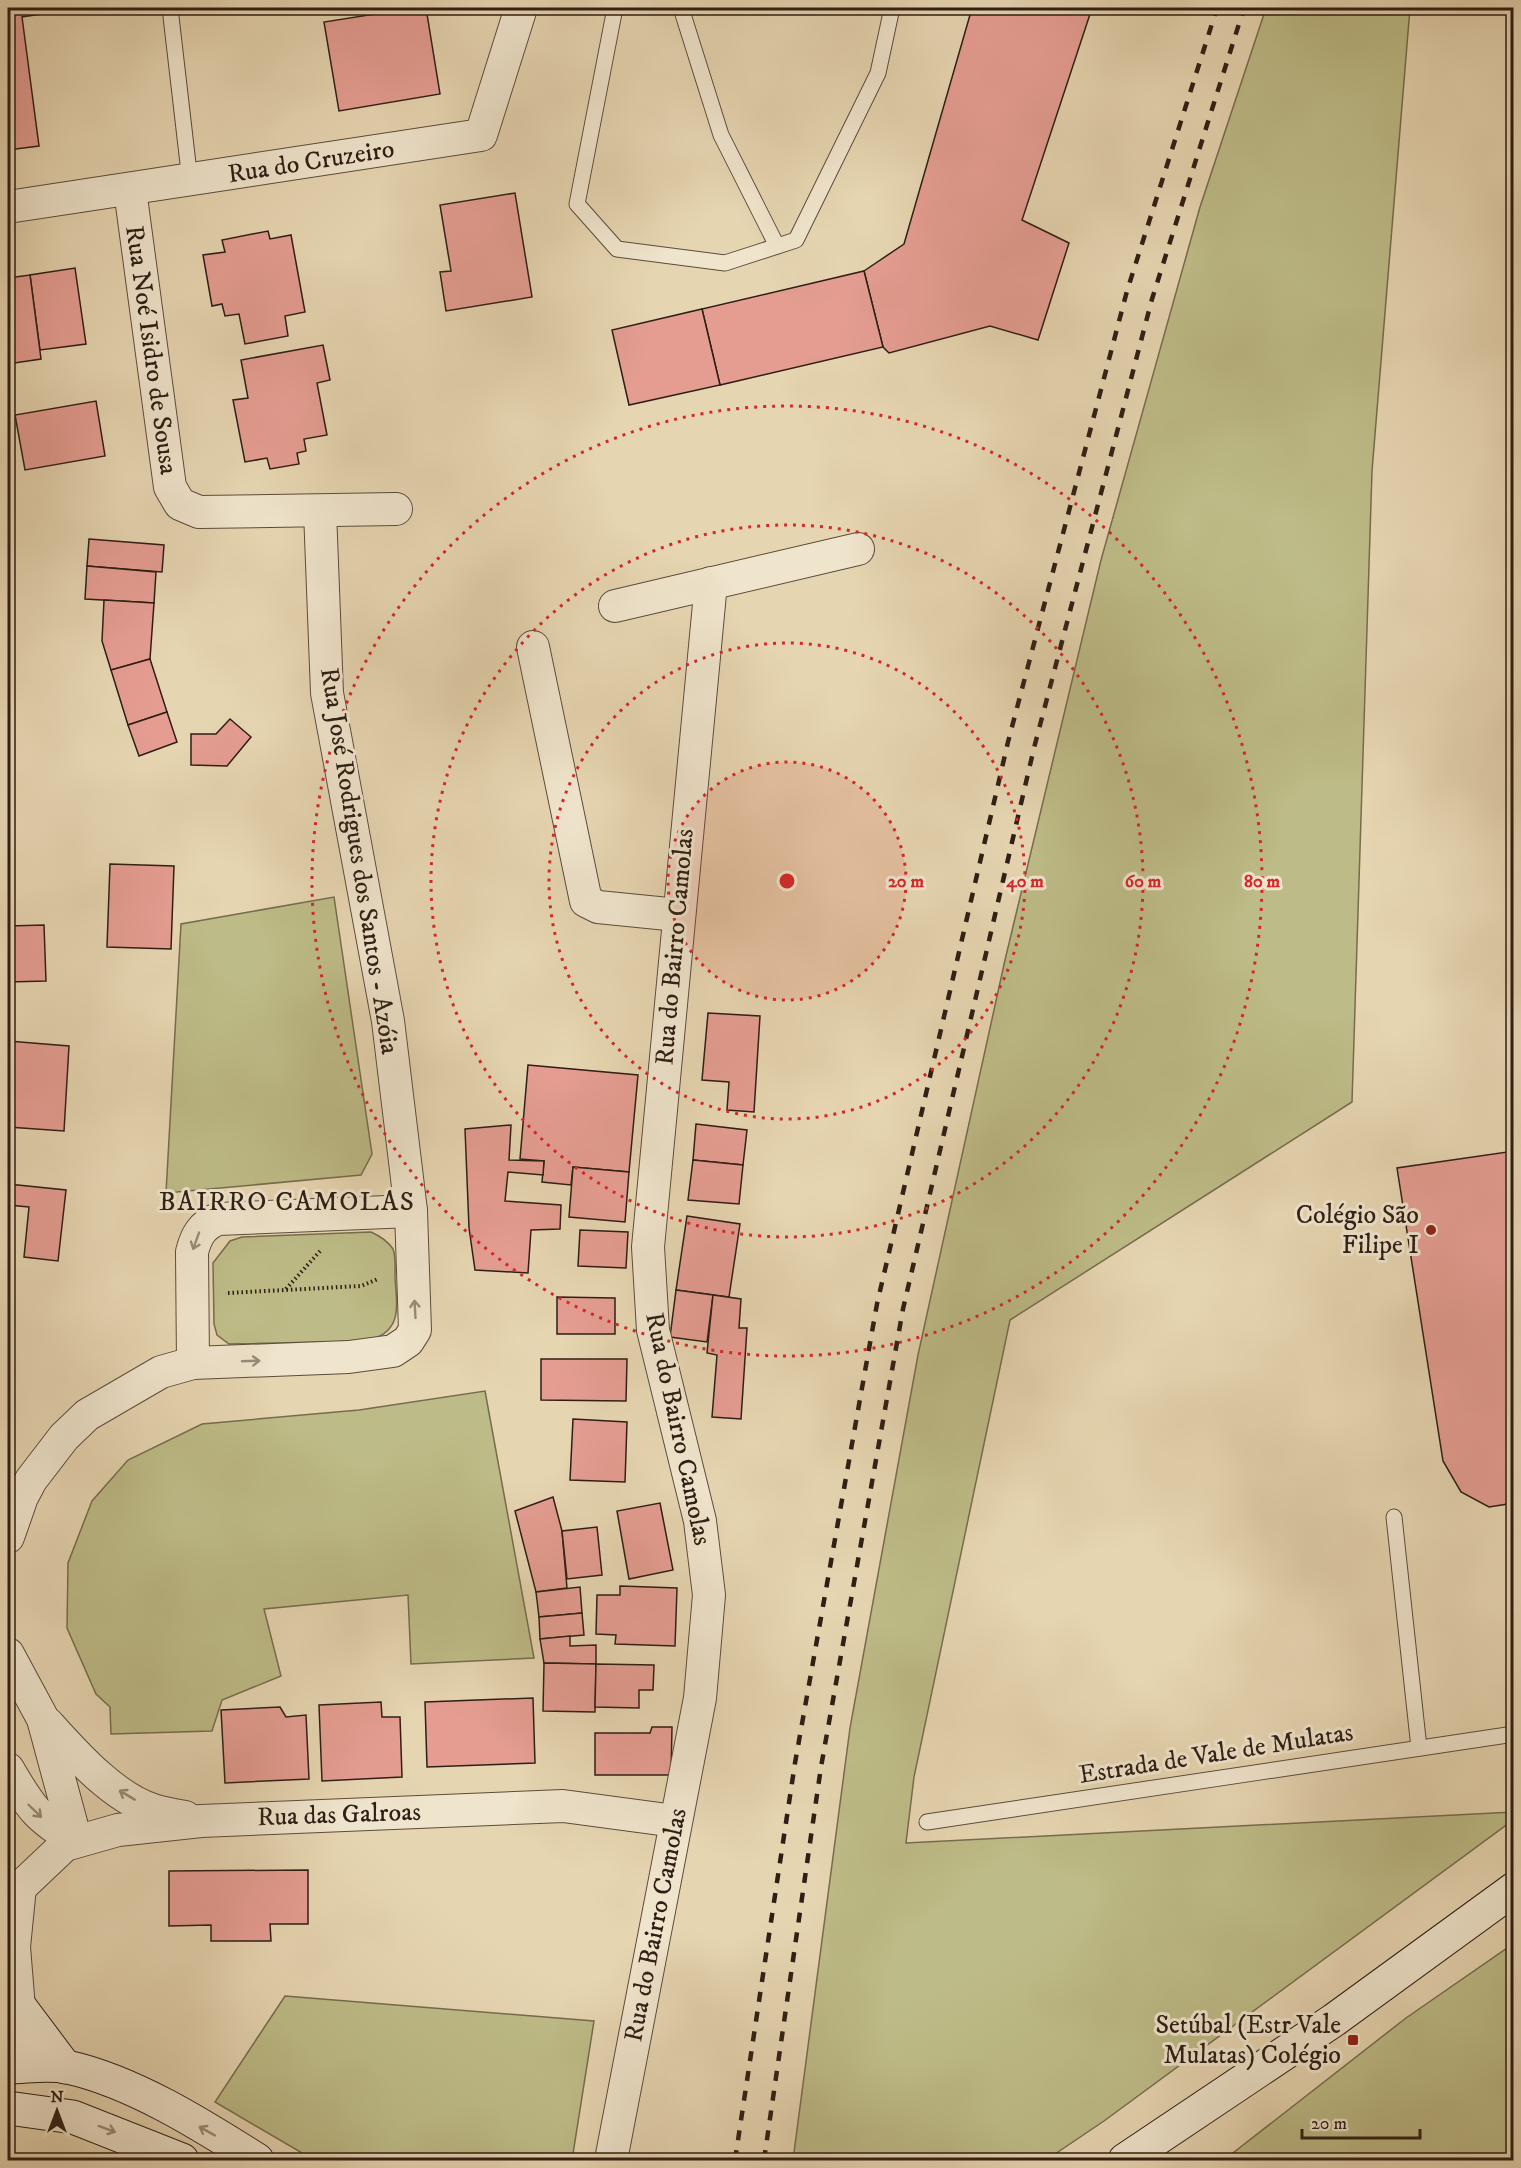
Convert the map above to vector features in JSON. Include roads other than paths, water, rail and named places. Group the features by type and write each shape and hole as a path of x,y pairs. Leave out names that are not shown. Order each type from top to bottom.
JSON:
{"main road":[{"path":"1125,2160 1334,2020 1514,1889"},
{"path":"20,2007 65,2067"},
{"path":"8,2065 65,2067 108,2079 161,2105 258,2160"},
{"path":"8,2103 73,2117 182,2160"}],"street":[{"name":"Rua do Cruzeiro","path":"8,207 481,135 522,8"},
{"name":"Rua Noé Isidro de Sousa","path":"130,190 170,487 176,499 185,508 199,512 396,509"},
{"name":"Rua José Rodrigues dos Santos - Azóia","path":"193,1363 349,1357 399,1350 412,1336 416,1324 411,1211 388,1021 327,693 320,511"},
{"path":"615,606 858,549"},
{"name":"Rua do Bairro Camolas","path":"611,2160 700,1698 709,1595 700,1521 653,1330 648,1247 711,584"},
{"path":"532,647 586,901 598,906 678,915"},
{"path":"8,1537 22,1497 31,1480 75,1425 101,1406 161,1372 193,1363 192,1252 196,1238 204,1226 218,1219 411,1211"},
{"path":"8,1654 43,1719 76,1841"},
{"path":"43,1719 80,1759 116,1789 151,1810 201,1821"},
{"path":"8,1769 29,1806 53,1827 76,1841"},
{"name":"Rua das Galroas","path":"8,2065 22,2045 14,1947 14,1893 55,1852 76,1841 118,1830 201,1821 563,1806 675,1821"}],"lane":[{"path":"170,8 190,181"},
{"path":"615,8 577,204 617,249 725,263 796,240 878,73 892,8"},
{"path":"681,8 721,135 777,246"},
{"path":"1394,1517 1419,1748"},
{"name":"Estrada de Vale de Mulatas","path":"927,1821 1514,1734"}],"railway":[{"path":"735,2160 795,1763 877,1304 1008,742 1127,291 1217,8"},
{"path":"764,2160 821,1767 903,1309 1034,748 1152,299 1244,8"}],"place":[{"name":"Colégio São Filipe I","path":"1431,1230"},
{"name":"Setúbal (Estr Vale Mulatas) Colégio","path":"1353,2040"}],"district":[{"name":"BAIRRO CAMOLAS","path":"287,1202"}]}
